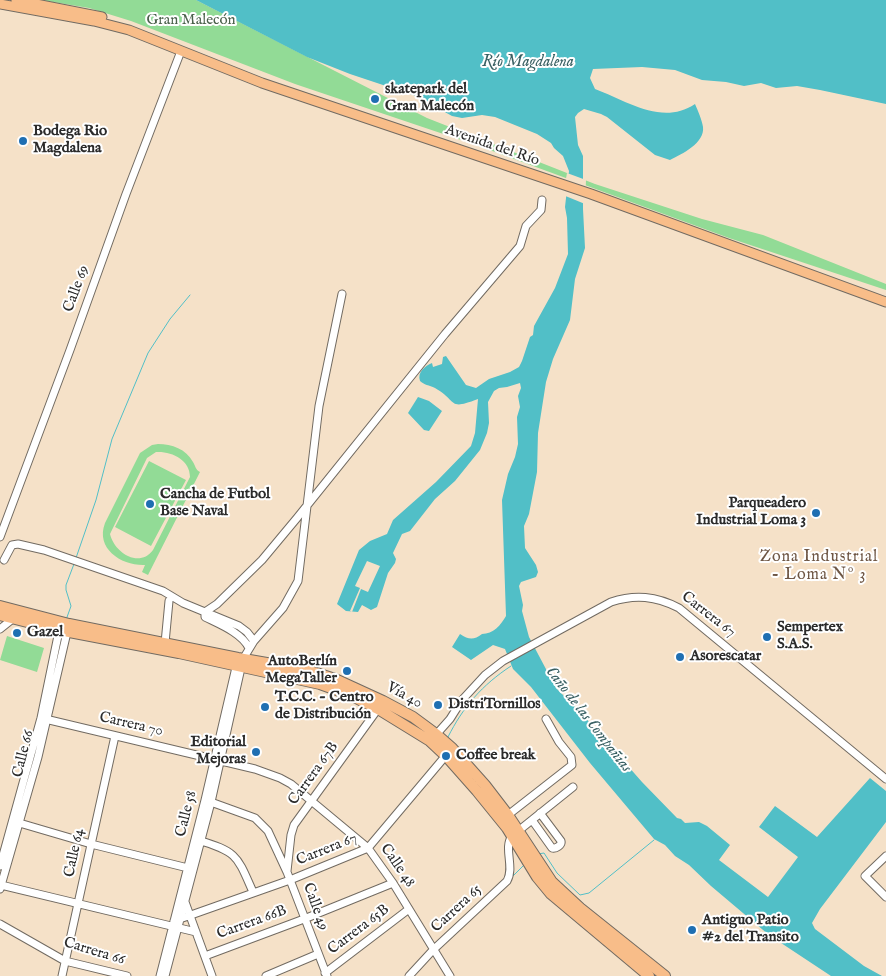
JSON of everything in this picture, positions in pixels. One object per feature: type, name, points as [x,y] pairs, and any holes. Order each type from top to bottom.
[{"type":"highway","name":"Vía 40","points":[[0,606],[18,615],[64,627],[240,662],[308,670],[343,682],[381,705],[412,717],[485,785],[508,815],[523,850],[577,911],[649,976]]},
{"type":"highway","name":"Vía 40","points":[[0,615],[18,615]]},
{"type":"highway","name":"Vía 40","points":[[64,627],[165,643],[240,662]]},
{"type":"highway","name":"Vía 40","points":[[449,752],[477,791],[515,833]]},
{"type":"highway","name":"Vía 40","points":[[577,911],[662,975]]},
{"type":"highway","points":[[622,953],[637,976]]},
{"type":"main road","name":"Avenida del Río","points":[[16,0],[116,21],[268,80],[455,142],[563,182]]},
{"type":"main road","name":"Avenida del Río","points":[[0,4],[112,25],[294,94],[563,182],[886,297]]},
{"type":"main road","name":"Avenida del Río","points":[[592,192],[886,302]]},
{"type":"street","name":"Calle 69","points":[[0,537],[126,194],[181,51]]},
{"type":"street","points":[[205,612],[217,604],[262,560],[445,334],[520,246],[526,226],[541,210],[542,200]]},
{"type":"street","name":"Calle 58","points":[[165,976],[240,662],[254,640],[283,608],[298,581],[319,406],[342,294]]},
{"type":"street","points":[[4,560],[12,545],[18,544],[70,558],[162,591],[183,603],[239,626],[254,640]]},
{"type":"street","name":"Carrera 67","points":[[436,738],[462,700],[478,682],[504,661],[602,606],[620,599],[640,596],[667,601],[679,608],[886,779]]},
{"type":"street","points":[[165,643],[169,601]]},
{"type":"street","points":[[205,612],[204,617],[234,632],[245,641],[249,648]]},
{"type":"street","points":[[0,629],[18,615]]},
{"type":"street","name":"Calle 66","points":[[1,887],[6,857],[44,719],[64,627]]},
{"type":"street","name":"Carrera 67B","points":[[287,872],[293,829],[381,705]]},
{"type":"street","name":"Carrera 70","points":[[44,719],[218,760]]},
{"type":"street","points":[[508,815],[572,765],[571,758],[546,719]]},
{"type":"street","name":"Calle 64","points":[[62,976],[115,736]]},
{"type":"street","name":"Carrera 67","points":[[176,924],[190,916],[290,880],[368,848],[449,752]]},
{"type":"street","name":"Calle 48","points":[[218,760],[280,778],[313,802],[368,848],[393,883],[450,976]]},
{"type":"street","points":[[515,833],[573,787]]},
{"type":"street","name":"Calle 49","points":[[208,801],[255,818],[268,831],[287,872],[326,975]]},
{"type":"street","points":[[532,820],[552,848],[560,845],[561,841],[540,813]]},
{"type":"street","points":[[16,822],[91,844],[190,869]]},
{"type":"street","points":[[0,833],[12,836]]},
{"type":"street","name":"Carrera 65","points":[[409,976],[433,950],[507,881],[510,876],[509,842],[515,833]]},
{"type":"street","points":[[198,840],[225,849],[234,855],[241,864],[253,892]]},
{"type":"street","points":[[510,857],[523,850]]},
{"type":"street","points":[[886,856],[865,876],[886,897]]},
{"type":"street","name":"Calle 66","points":[[0,866],[6,857]]},
{"type":"street","name":"Calle 58","points":[[160,976],[185,902],[190,869]]},
{"type":"street","name":"Carrera 66B","points":[[205,956],[393,883]]},
{"type":"street","points":[[1,887],[176,924],[196,932]]},
{"type":"street","points":[[185,902],[212,976]]},
{"type":"street","name":"Carrera 65B","points":[[326,975],[409,909]]},
{"type":"street","name":"Carrera 66","points":[[0,924],[65,961],[127,976]]},
{"type":"street","points":[[266,976],[318,954]]},
{"type":"green space","name":"Gran Malecón","points":[[41,0],[196,0],[427,118],[595,184],[702,219],[763,235],[886,284],[886,290],[729,238],[476,145],[295,84],[131,21],[89,8]]},
{"type":"green space","points":[[152,445],[168,445],[178,448],[190,457],[196,469],[200,472],[148,575],[142,572],[145,565],[128,563],[113,554],[107,548],[103,532],[105,523],[140,453]],"holes":[[[156,452],[174,455],[183,461],[187,466],[190,477],[153,550],[147,556],[134,558],[116,547],[110,534],[147,458]]]},
{"type":"green space","name":"Cancha de Futbol Base Naval","points":[[149,461],[186,480],[151,546],[115,527]]},
{"type":"green space","points":[[7,636],[44,648],[37,672],[0,660]]},
{"type":"water","name":"Río Magdalena","points":[[196,0],[886,0],[886,104],[797,86],[776,88],[761,83],[744,86],[702,80],[675,70],[642,67],[593,69],[590,78],[595,89],[632,105],[657,112],[670,113],[683,110],[695,104],[702,121],[703,133],[697,143],[670,160],[655,155],[601,114],[584,109],[575,117],[578,145],[583,156],[585,248],[575,279],[570,320],[553,359],[546,382],[538,433],[537,472],[529,514],[524,526],[525,548],[536,565],[538,572],[536,577],[521,582],[519,586],[523,605],[522,611],[529,637],[556,688],[677,818],[685,823],[699,822],[707,826],[730,845],[719,860],[768,897],[798,857],[759,827],[775,806],[817,837],[870,778],[886,791],[886,822],[820,909],[812,923],[815,929],[864,966],[882,976],[831,976],[769,935],[689,865],[675,856],[665,845],[654,839],[590,763],[531,687],[513,669],[505,649],[493,645],[471,660],[452,647],[460,634],[471,638],[486,634],[499,626],[506,616],[502,500],[518,444],[517,417],[520,407],[518,396],[521,388],[520,383],[494,391],[488,402],[489,423],[480,450],[455,481],[435,499],[410,531],[402,534],[393,553],[396,559],[395,563],[388,573],[377,607],[371,610],[362,605],[358,612],[346,611],[337,604],[359,550],[370,541],[387,534],[393,520],[436,482],[471,446],[475,433],[478,399],[468,403],[454,403],[435,388],[420,381],[419,378],[422,370],[432,363],[433,367],[442,364],[443,357],[446,356],[466,385],[476,388],[489,379],[519,367],[530,337],[533,335],[534,326],[555,288],[568,254],[565,207],[569,171],[563,156],[551,143],[537,134],[495,117],[482,115],[462,118],[452,116],[416,96],[350,74],[307,57]]},
{"type":"water","points":[[418,397],[429,401],[442,411],[429,431],[424,430],[408,413]]},
{"type":"pier","points":[[567,173],[586,180],[585,204],[563,195]]},
{"type":"pier","points":[[367,561],[380,566],[368,592],[361,589],[352,612],[350,611],[360,588],[355,586]]},
{"type":"waterway","points":[[76,558],[96,500],[112,439],[148,353],[170,319],[190,295]]},
{"type":"waterway","points":[[66,620],[71,606],[66,585],[74,564]]},
{"type":"waterway","points":[[448,737],[474,697],[511,666]]},
{"type":"waterway","points":[[538,854],[544,853],[557,873],[580,895],[589,893],[654,840]]},
{"type":"waterway","points":[[512,877],[525,864]]},
{"type":"place","name":"skatepark del Gran Malecón","points":[[375,99]]},
{"type":"place","name":"Bodega Rio Magdalena","points":[[23,141]]},
{"type":"place","name":"Cancha de Futbol Base Naval","points":[[150,504]]},
{"type":"place","name":"Parqueadero Industrial Loma 3","points":[[816,513]]},
{"type":"place","name":"Gazel","points":[[17,633]]},
{"type":"place","name":"Sempertex S.A.S.","points":[[767,637]]},
{"type":"place","name":"Asorescatar","points":[[680,657]]},
{"type":"place","name":"AutoBerlín MegaTaller","points":[[347,671]]},
{"type":"place","name":"DistriTornillos","points":[[438,705]]},
{"type":"place","name":"T.C.C. - Centro de Distribución","points":[[265,707]]},
{"type":"place","name":"Editorial Mejoras","points":[[256,752]]},
{"type":"place","name":"Coffee break","points":[[446,756]]},
{"type":"place","name":"Antiguo Patio #2 del Transito","points":[[692,930]]},
{"type":"district","name":"Zona Industrial - Loma Nº 3","points":[[819,567]]},
{"type":"water label","name":"Caño de las Compañias","points":[[588,720]]}]
